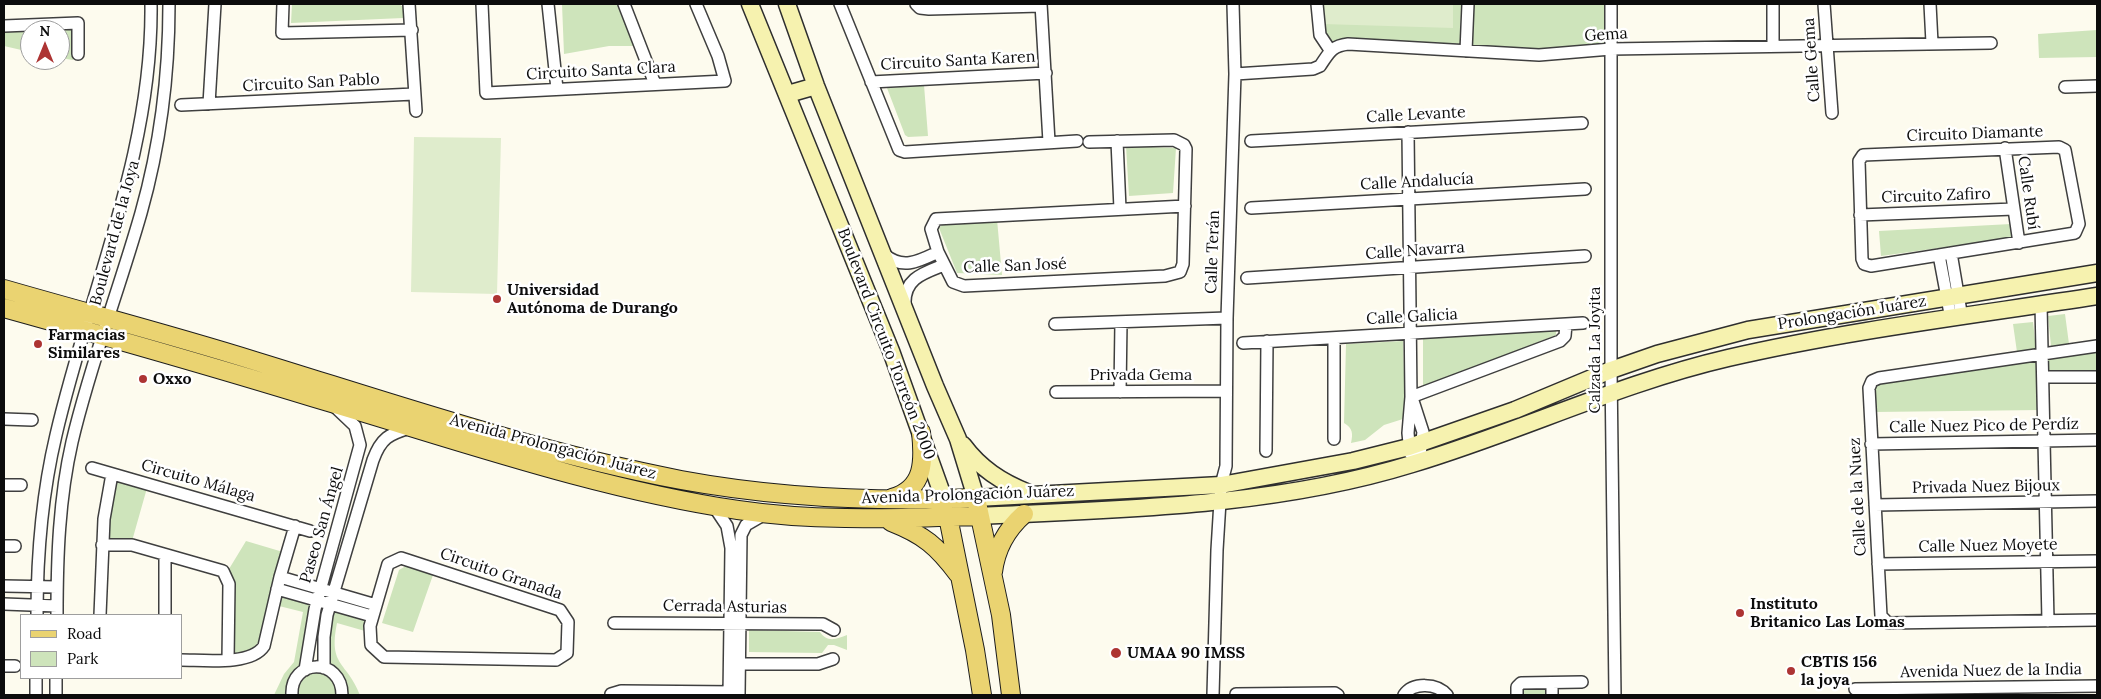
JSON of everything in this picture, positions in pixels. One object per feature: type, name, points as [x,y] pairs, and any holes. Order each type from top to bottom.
[{"type":"main road","name":"Avenida Prolongación Juárez","points":[[4,289],[598,462],[682,480],[827,498],[885,500],[976,498]]},
{"type":"main road","name":"Avenida Prolongación Juárez","points":[[4,308],[328,402],[410,428],[626,487],[713,505],[768,513],[884,519],[979,516]]},
{"type":"main road","points":[[885,500],[906,493],[921,474],[924,458],[921,432]]},
{"type":"main road","points":[[498,453],[504,435]]},
{"type":"main road","name":"Boulevard Circuito Torreón 2000","points":[[976,498],[1001,615],[1011,695]]},
{"type":"main road","name":"Boulevard Circuito Torreón 2000","points":[[944,499],[975,650],[982,695]]},
{"type":"main road","points":[[992,577],[995,556],[1003,540],[1012,525],[1024,514]]},
{"type":"main road","points":[[884,519],[910,529],[929,541],[941,552],[960,578]]},
{"type":"street","name":"Boulevard de la Joya","points":[[37,610],[40,527],[47,474],[83,331],[115,230],[138,132],[146,74],[151,4]]},
{"type":"street","name":"Boulevard de la Joya","points":[[57,610],[60,523],[67,469],[82,405],[141,212],[154,153],[165,82],[169,4]]},
{"type":"street","points":[[209,104],[215,4]]},
{"type":"street","points":[[283,4],[282,33],[412,30]]},
{"type":"street","points":[[409,4],[416,111]]},
{"type":"street","name":"Circuito Santa Clara","points":[[482,4],[486,93],[725,81],[718,56],[696,4]]},
{"type":"street","points":[[548,4],[557,89]]},
{"type":"street","points":[[624,4],[655,84]]},
{"type":"street","name":"Boulevard Circuito Torreón 2000","points":[[750,4],[788,94],[921,432],[944,499]]},
{"type":"street","name":"Boulevard Circuito Torreón 2000","points":[[787,4],[816,86],[885,255],[935,386],[958,439],[976,498]]},
{"type":"street","points":[[840,4],[899,150],[905,152],[1049,142],[1117,141],[1120,209]]},
{"type":"street","points":[[916,4],[920,8],[929,9],[1041,5],[1049,142]]},
{"type":"street","name":"Calle Terán","points":[[1213,695],[1221,493],[1226,466],[1226,391],[1235,74],[1233,4]]},
{"type":"street","points":[[1235,74],[1313,69],[1322,64],[1330,50],[1320,35],[1317,4]]},
{"type":"street","points":[[1466,51],[1468,4]]},
{"type":"street","name":"Calzada La Joyita","points":[[1611,4],[1611,370],[1615,695]]},
{"type":"street","points":[[1773,4],[1773,46]]},
{"type":"street","name":"Calle Gema","points":[[1824,4],[1832,113]]},
{"type":"street","points":[[1930,4],[1932,44]]},
{"type":"street","points":[[4,26],[78,23],[78,54]]},
{"type":"street","name":"Gema","points":[[1330,50],[1337,45],[1348,44],[1539,55],[1611,49],[1991,42]]},
{"type":"street","name":"Circuito Santa Karen","points":[[871,82],[1046,73]]},
{"type":"street","points":[[788,94],[816,86]]},
{"type":"street","points":[[2065,87],[2097,86]]},
{"type":"street","name":"Circuito San Pablo","points":[[181,105],[414,94]]},
{"type":"street","name":"Calle Levante","points":[[1251,141],[1582,122]]},
{"type":"street","points":[[1408,132],[1411,397],[1422,425],[1416,445],[1416,463]]},
{"type":"street","name":"Calle San José","points":[[1117,141],[1174,140],[1182,142],[1186,149],[1185,206],[1183,264],[1180,272],[1175,274],[964,286],[953,282],[938,252],[931,230],[936,219],[1185,206]]},
{"type":"street","name":"Circuito Diamante","points":[[2059,147],[2065,150],[2079,224],[2077,231],[2071,234],[2018,243],[1867,266],[1862,259],[1858,161],[1863,155],[2005,148],[2059,147]]},
{"type":"street","name":"Calle Rubí","points":[[2005,148],[2018,243]]},
{"type":"street","name":"Calle Andalucía","points":[[1251,208],[1586,188]]},
{"type":"street","name":"Circuito Zafiro","points":[[1860,216],[2014,209]]},
{"type":"street","points":[[885,255],[892,261],[910,264],[938,252]]},
{"type":"street","points":[[1951,253],[1952,297]]},
{"type":"street","points":[[1939,255],[1952,297],[1956,318]]},
{"type":"street","name":"Calle Navarra","points":[[1247,278],[1585,256]]},
{"type":"street","points":[[904,305],[904,295],[908,285],[915,277],[944,265]]},
{"type":"street","name":"Prolongación Juárez","points":[[1611,370],[1657,354],[1748,330],[2097,273]]},
{"type":"street","name":"Prolongación Juárez","points":[[1612,393],[1730,358],[1956,318],[2097,296]]},
{"type":"street","points":[[2041,305],[2048,621]]},
{"type":"street","points":[[1056,324],[1228,318]]},
{"type":"street","points":[[1120,392],[1121,322]]},
{"type":"street","name":"Calle Galicia","points":[[1243,343],[1583,323]]},
{"type":"street","points":[[1411,397],[1560,341],[1565,336],[1566,324]]},
{"type":"street","points":[[1334,338],[1334,439]]},
{"type":"street","points":[[1266,451],[1267,342]]},
{"type":"street","name":"Calle de la Nuez","points":[[2097,346],[1875,379],[1869,388],[1881,616],[1888,623],[2097,620]]},
{"type":"street","name":"Avenida Prolongación Juárez","points":[[979,516],[1024,514],[1221,493],[1416,445],[1515,410],[1611,370]]},
{"type":"street","points":[[2043,377],[2097,377]]},
{"type":"street","name":"Privada Gema","points":[[1056,392],[1226,391]]},
{"type":"street","name":"Avenida Prolongación Juárez","points":[[976,498],[1033,494],[1221,493],[1300,490],[1416,463],[1489,440],[1612,393]]},
{"type":"street","name":"Paseo San Ángel","points":[[305,670],[317,601],[360,445],[355,426],[328,402]]},
{"type":"street","points":[[4,419],[32,420]]},
{"type":"street","name":"Paseo San Ángel","points":[[324,668],[324,637],[329,604],[379,445],[394,433],[410,428]]},
{"type":"street","points":[[958,439],[973,458],[990,474],[1011,486],[1033,494]]},
{"type":"street","name":"Calle Nuez Pico de Perdíz","points":[[1871,444],[2097,440]]},
{"type":"street","name":"Circuito Málaga","points":[[92,468],[310,531]]},
{"type":"street","points":[[100,614],[104,519],[112,474]]},
{"type":"street","points":[[4,485],[21,485]]},
{"type":"street","name":"Privada Nuez Bijoux","points":[[1875,505],[2097,501]]},
{"type":"street","points":[[713,505],[725,522],[729,536],[735,623]]},
{"type":"street","points":[[611,694],[621,691],[734,694],[735,623],[741,535],[743,529],[751,520],[768,513]]},
{"type":"street","points":[[182,660],[228,660],[247,658],[260,652],[264,646],[280,577],[295,526]]},
{"type":"street","points":[[102,545],[132,545],[220,569],[226,574],[229,584],[228,660]]},
{"type":"street","points":[[164,614],[165,555]]},
{"type":"street","name":"Circuito Granada","points":[[401,558],[560,610],[568,622],[568,651],[565,656],[556,660],[384,657],[371,645],[369,635],[374,610],[388,564],[401,558]]},
{"type":"street","name":"Calle Nuez Moyete","points":[[1878,564],[2097,561]]},
{"type":"street","points":[[280,577],[333,592],[374,610]]},
{"type":"street","points":[[4,586],[57,587]]},
{"type":"street","points":[[277,589],[329,604],[374,610]]},
{"type":"street","points":[[4,604],[37,610],[57,610]]},
{"type":"street","name":"Cerrada Asturias","points":[[614,623],[822,624],[834,630]]},
{"type":"street","points":[[735,664],[818,664],[833,659]]},
{"type":"street","points":[[292,695],[294,682],[305,670],[314,667],[324,668],[338,678],[342,695]]},
{"type":"street","points":[[36,679],[36,695]]},
{"type":"street","points":[[56,679],[56,695]]},
{"type":"street","points":[[1518,690],[1523,683],[1582,682]]},
{"type":"street","points":[[1552,683],[1552,695]]},
{"type":"street","points":[[1404,695],[1407,691],[1427,686],[1443,691],[1446,695]]},
{"type":"street","name":"Avenida Nuez de la India","points":[[1854,689],[1879,692],[2084,691],[2097,686]]},
{"type":"street","points":[[1236,694],[1334,693],[1338,695]]},
{"type":"green space","points":[[292,4],[399,4],[403,7],[403,18],[291,23]]},
{"type":"green space","points":[[562,4],[618,4],[635,46],[609,46],[564,54]]},
{"type":"green space","points":[[1319,4],[1461,4],[1460,44],[1331,42],[1323,33]]},
{"type":"green space","points":[[1324,4],[1453,4],[1453,28],[1323,24]]},
{"type":"green space","points":[[1471,4],[1606,4],[1608,46],[1538,52],[1469,48]]},
{"type":"green space","points":[[70,25],[75,25],[73,60],[70,60]]},
{"type":"green space","points":[[20,30],[20,50],[4,46],[4,32]]},
{"type":"green space","points":[[2097,30],[2097,57],[2039,58],[2038,34]]},
{"type":"green space","points":[[924,85],[928,136],[908,137],[905,135],[887,88]]},
{"type":"green space","points":[[414,137],[501,138],[497,294],[411,292]]},
{"type":"green space","points":[[1126,146],[1176,148],[1173,193],[1129,196]]},
{"type":"green space","points":[[997,219],[1002,275],[957,273],[939,228],[944,223]]},
{"type":"green space","points":[[2011,224],[2012,238],[1881,256],[1879,231]]},
{"type":"green space","points":[[2065,314],[2069,344],[2051,346],[2048,316]]},
{"type":"green space","points":[[2033,322],[2036,349],[2017,352],[2013,324]]},
{"type":"green space","points":[[1556,329],[1556,335],[1423,388],[1423,338]]},
{"type":"green space","points":[[1403,341],[1405,408],[1403,419],[1384,425],[1365,440],[1351,443],[1352,432],[1344,423],[1346,344]]},
{"type":"green space","points":[[2097,348],[2097,374],[2046,375],[2044,357]]},
{"type":"green space","points":[[2039,359],[2040,410],[1875,412],[1873,385],[1880,380]]},
{"type":"green space","points":[[114,477],[147,488],[132,541],[106,541]]},
{"type":"green space","points":[[246,541],[283,552],[262,636],[254,649],[233,654],[234,583],[229,569]]},
{"type":"green space","points":[[406,566],[433,575],[413,632],[382,623],[399,570]]},
{"type":"green space","points":[[281,594],[315,602],[306,659],[290,695],[274,695],[284,674],[294,662],[303,612],[279,606]]},
{"type":"green space","points":[[332,607],[369,618],[365,631],[337,623],[335,637],[335,648],[340,663],[355,684],[360,695],[345,695],[327,661]]},
{"type":"green space","points":[[749,630],[820,632],[829,639],[847,635],[847,650],[834,645],[828,645],[822,653],[749,652]]},
{"type":"green space","points":[[315,672],[321,672],[333,678],[337,695],[299,695],[302,680]]},
{"type":"green space","points":[[1550,684],[1550,695],[1518,695],[1520,685]]},
{"type":"place","name":"Universidad Autónoma de Durango","points":[[497,299]]},
{"type":"place","name":"Farmacias Similares","points":[[38,344]]},
{"type":"place","name":"Oxxo","points":[[143,379]]},
{"type":"place","name":"Instituto Britanico Las Lomas","points":[[1740,613]]},
{"type":"place","name":"UMAA 90 IMSS","points":[[1116,653]]},
{"type":"place","name":"CBTIS 156 la joya","points":[[1791,671]]}]
